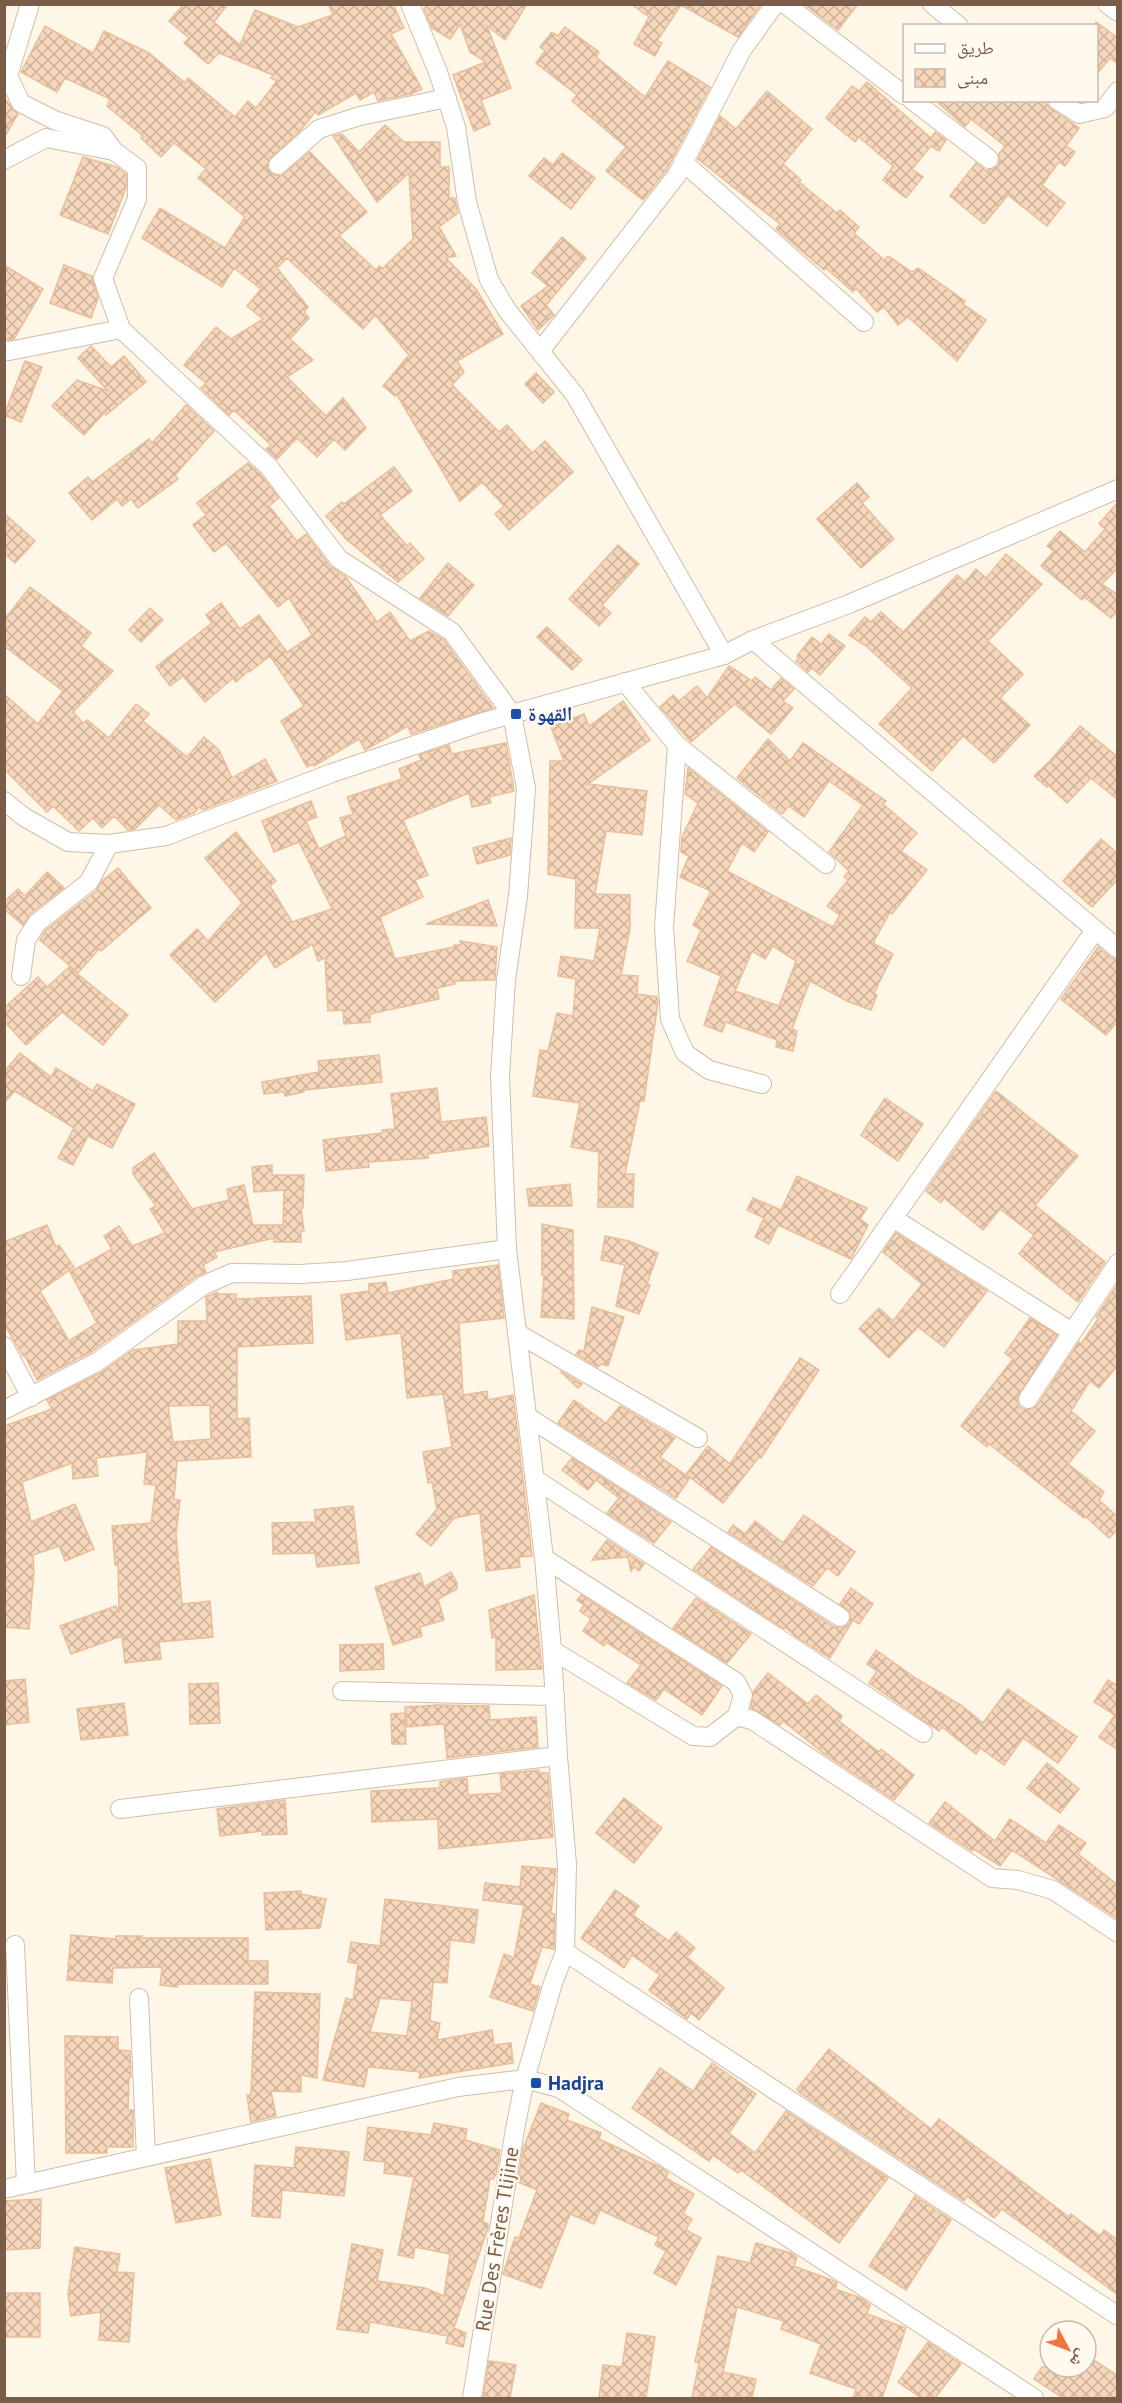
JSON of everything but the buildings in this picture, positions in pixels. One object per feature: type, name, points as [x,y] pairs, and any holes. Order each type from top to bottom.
[{"type":"street","points":[[30,4],[8,76],[21,103],[54,120],[103,136],[114,151],[138,168],[137,199],[103,278],[121,329],[269,467],[339,559],[452,632],[512,714]]},
{"type":"street","points":[[410,4],[438,72],[456,128],[467,202],[489,280],[507,310],[575,394],[724,655]]},
{"type":"street","points":[[541,351],[677,176],[742,50],[775,4]]},
{"type":"street","points":[[785,4],[903,94]]},
{"type":"street","points":[[932,4],[957,24]]},
{"type":"street","points":[[1107,4],[1118,12]]},
{"type":"street","points":[[1061,102],[1079,114],[1105,108],[1118,91]]},
{"type":"street","points":[[278,165],[319,129],[360,116],[447,98]]},
{"type":"street","points":[[915,102],[989,159]]},
{"type":"street","points":[[4,160],[46,138],[114,151]]},
{"type":"street","points":[[683,162],[864,322]]},
{"type":"street","points":[[4,350],[52,344],[121,329]]},
{"type":"street","points":[[4,801],[24,818],[68,842],[109,844],[166,836],[332,773],[480,723],[724,655],[753,640],[849,604],[1118,489]]},
{"type":"street","points":[[753,640],[1118,949]]},
{"type":"street","points":[[625,682],[677,745],[826,864]]},
{"type":"street","name":"Rue Des Frères Tlijine","points":[[472,2398],[525,2079],[553,1983],[565,1952],[567,1864],[552,1650],[544,1558],[507,1249],[500,1076],[506,980],[518,896],[526,788],[512,714]]},
{"type":"street","points":[[677,745],[664,927],[669,1019],[685,1053],[709,1070],[762,1084]]},
{"type":"street","points":[[21,976],[26,940],[37,924],[89,882],[109,844]]},
{"type":"street","points":[[840,1294],[1095,930]]},
{"type":"street","points":[[893,1218],[1072,1332]]},
{"type":"street","points":[[4,1410],[97,1362],[204,1285],[232,1273],[300,1274],[347,1270],[507,1249]]},
{"type":"street","points":[[1028,1399],[1118,1263]]},
{"type":"street","points":[[517,1333],[698,1438]]},
{"type":"street","points":[[4,1346],[31,1397]]},
{"type":"street","points":[[528,1417],[840,1617]]},
{"type":"street","points":[[535,1479],[923,1733]]},
{"type":"street","points":[[544,1558],[736,1682],[743,1695],[737,1716],[710,1737],[693,1736],[552,1650]]},
{"type":"street","points":[[342,1690],[555,1696]]},
{"type":"street","points":[[737,1716],[752,1720],[992,1878],[1018,1880],[1053,1890],[1118,1932]]},
{"type":"street","points":[[120,1809],[558,1756]]},
{"type":"street","points":[[15,1945],[26,2184]]},
{"type":"street","points":[[565,1952],[1118,2316]]},
{"type":"street","points":[[139,1998],[146,2157]]},
{"type":"street","points":[[4,2189],[458,2087],[525,2079],[559,2088],[1034,2398]]},
{"type":"place","name":"القهوة","points":[[516,714]]},
{"type":"place","name":"Hadjra","points":[[536,2083]]}]
